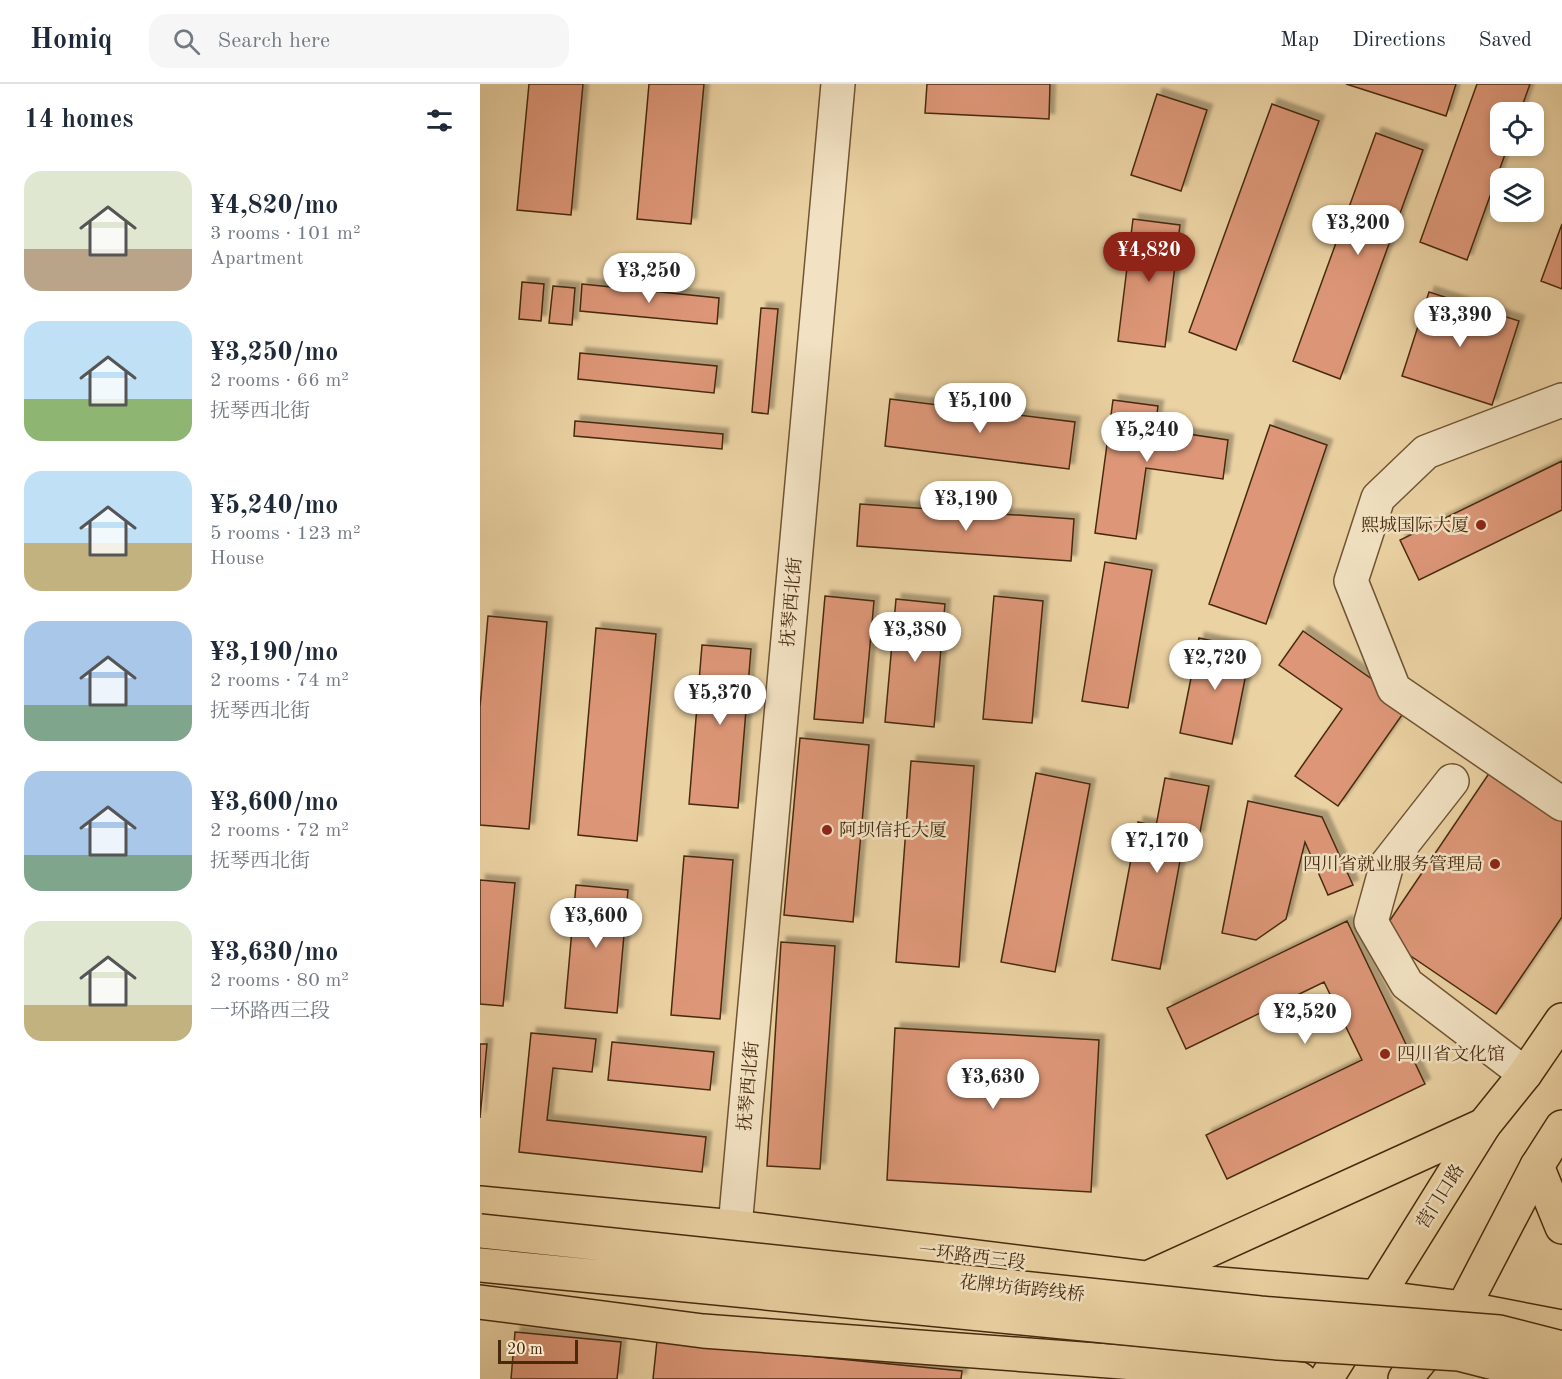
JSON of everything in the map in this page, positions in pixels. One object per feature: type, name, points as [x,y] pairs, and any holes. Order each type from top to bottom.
[{"type":"main road","name":"营门口路","points":[[1326,1379],[1484,1125],[1525,1074],[1562,1020]]},
{"type":"main road","points":[[1147,1278],[1484,1125]]},
{"type":"main road","points":[[1405,1379],[1463,1308],[1537,1166],[1562,1127]]},
{"type":"main road","points":[[1537,1166],[1562,1227]]},
{"type":"main road","name":"一环路西三段","points":[[480,1203],[735,1227],[1147,1278],[1377,1298],[1463,1308],[1562,1327]]},
{"type":"main road","name":"花牌坊街跨线桥","points":[[480,1231],[1260,1313],[1499,1332],[1562,1348]]},
{"type":"main road","name":"花牌坊街跨线桥","points":[[480,1265],[1278,1343],[1459,1354],[1557,1379]]},
{"type":"main road","points":[[480,1302],[703,1331],[1127,1370],[1300,1379]]},
{"type":"street","name":"抚琴西北街","points":[[735,1227],[838,84]]},
{"type":"street","points":[[1562,400],[1426,452],[1378,498],[1351,581],[1394,689],[1562,804]]},
{"type":"street","points":[[1452,781],[1387,864],[1371,922],[1407,984],[1525,1074]]},
{"type":"building","points":[[529,84],[583,84],[571,215],[517,210]]},
{"type":"building","points":[[649,84],[704,84],[691,224],[637,219]]},
{"type":"building","points":[[927,84],[1050,84],[1049,119],[925,113]]},
{"type":"building","points":[[1346,84],[1456,84],[1446,116]]},
{"type":"building","points":[[1477,84],[1530,84],[1524,102],[1490,102],[1490,156],[1504,156],[1500,168],[1490,168],[1490,196],[1467,260],[1420,242]]},
{"type":"building","points":[[1157,94],[1207,110],[1181,191],[1131,175]]},
{"type":"building","points":[[1272,104],[1319,121],[1236,350],[1189,332]]},
{"type":"building","points":[[1376,133],[1423,150],[1340,379],[1293,361]]},
{"type":"building","points":[[1133,219],[1180,225],[1165,347],[1118,341]]},
{"type":"building","points":[[1562,224],[1562,289],[1541,281]]},
{"type":"building","points":[[522,282],[544,284],[541,321],[519,319]]},
{"type":"building","points":[[582,284],[719,298],[717,324],[580,311]]},
{"type":"building","points":[[553,286],[575,288],[572,325],[549,323]]},
{"type":"building","points":[[1429,292],[1519,321],[1492,405],[1402,376]]},
{"type":"building","points":[[761,308],[778,309],[768,414],[752,412]]},
{"type":"building","points":[[580,353],[717,366],[714,393],[578,379]]},
{"type":"building","points":[[890,399],[1075,422],[1069,469],[885,446]]},
{"type":"building","points":[[1113,400],[1158,406],[1155,429],[1228,440],[1223,479],[1146,468],[1136,539],[1095,533]]},
{"type":"building","points":[[575,421],[723,434],[722,449],[574,436]]},
{"type":"building","points":[[1270,425],[1327,445],[1266,624],[1209,604]]},
{"type":"building","name":"熙城国际大厦","points":[[1562,461],[1562,510],[1419,580],[1400,540]]},
{"type":"building","points":[[860,504],[1074,519],[1071,561],[857,546]]},
{"type":"building","points":[[1105,562],[1152,570],[1128,708],[1082,701]]},
{"type":"building","points":[[825,596],[874,601],[863,723],[814,719]]},
{"type":"building","points":[[994,596],[1043,601],[1032,723],[983,719]]},
{"type":"building","points":[[896,599],[945,604],[934,727],[885,722]]},
{"type":"building","points":[[488,616],[547,622],[529,829],[480,825],[480,707]]},
{"type":"building","points":[[596,628],[656,634],[637,841],[578,835]]},
{"type":"building","name":"四川省就业服务管理局","points":[[1303,631],[1409,705],[1338,806],[1295,776],[1342,709],[1279,665]]},
{"type":"building","points":[[1199,638],[1251,649],[1232,744],[1180,733]]},
{"type":"building","points":[[702,645],[751,649],[738,808],[689,804]]},
{"type":"building","name":"阿坝信托大厦","points":[[800,738],[869,745],[853,922],[784,915]]},
{"type":"building","points":[[911,761],[974,766],[959,967],[896,962]]},
{"type":"building","name":"四川省就业服务管理局","points":[[1494,766],[1562,812],[1562,917],[1496,1014],[1380,935]]},
{"type":"building","points":[[1036,773],[1090,784],[1055,972],[1001,962]]},
{"type":"building","points":[[1165,778],[1209,786],[1199,837],[1185,834],[1160,969],[1112,960],[1138,822],[1156,826]]},
{"type":"building","points":[[1248,801],[1322,817],[1353,885],[1328,895],[1305,842],[1286,919],[1256,940],[1222,933]]},
{"type":"building","points":[[684,856],[733,860],[720,1019],[671,1015]]},
{"type":"building","points":[[480,880],[515,883],[503,1006],[480,1004]]},
{"type":"building","points":[[576,885],[628,890],[617,1013],[565,1008]]},
{"type":"building","name":"四川省文化馆","points":[[1347,921],[1425,1084],[1227,1179],[1206,1135],[1362,1060],[1324,982],[1186,1049],[1167,1008]]},
{"type":"building","points":[[781,942],[835,946],[820,1169],[767,1166]]},
{"type":"building","points":[[895,1028],[1099,1040],[1091,1192],[887,1180]]},
{"type":"building","points":[[531,1033],[596,1039],[592,1072],[553,1068],[547,1120],[706,1137],[702,1172],[519,1152]]},
{"type":"building","points":[[612,1042],[714,1052],[710,1090],[608,1080]]},
{"type":"building","points":[[480,1044],[487,1044],[480,1118]]},
{"type":"building","points":[[515,1332],[621,1342],[617,1379],[511,1379]]},
{"type":"building","points":[[657,1341],[962,1371],[961,1379],[653,1379]]},
{"type":"place","name":"熙城国际大厦","points":[[1481,525]]},
{"type":"place","name":"阿坝信托大厦","points":[[827,830]]},
{"type":"place","name":"四川省就业服务管理局","points":[[1495,864]]},
{"type":"place","name":"四川省文化馆","points":[[1385,1054]]}]
